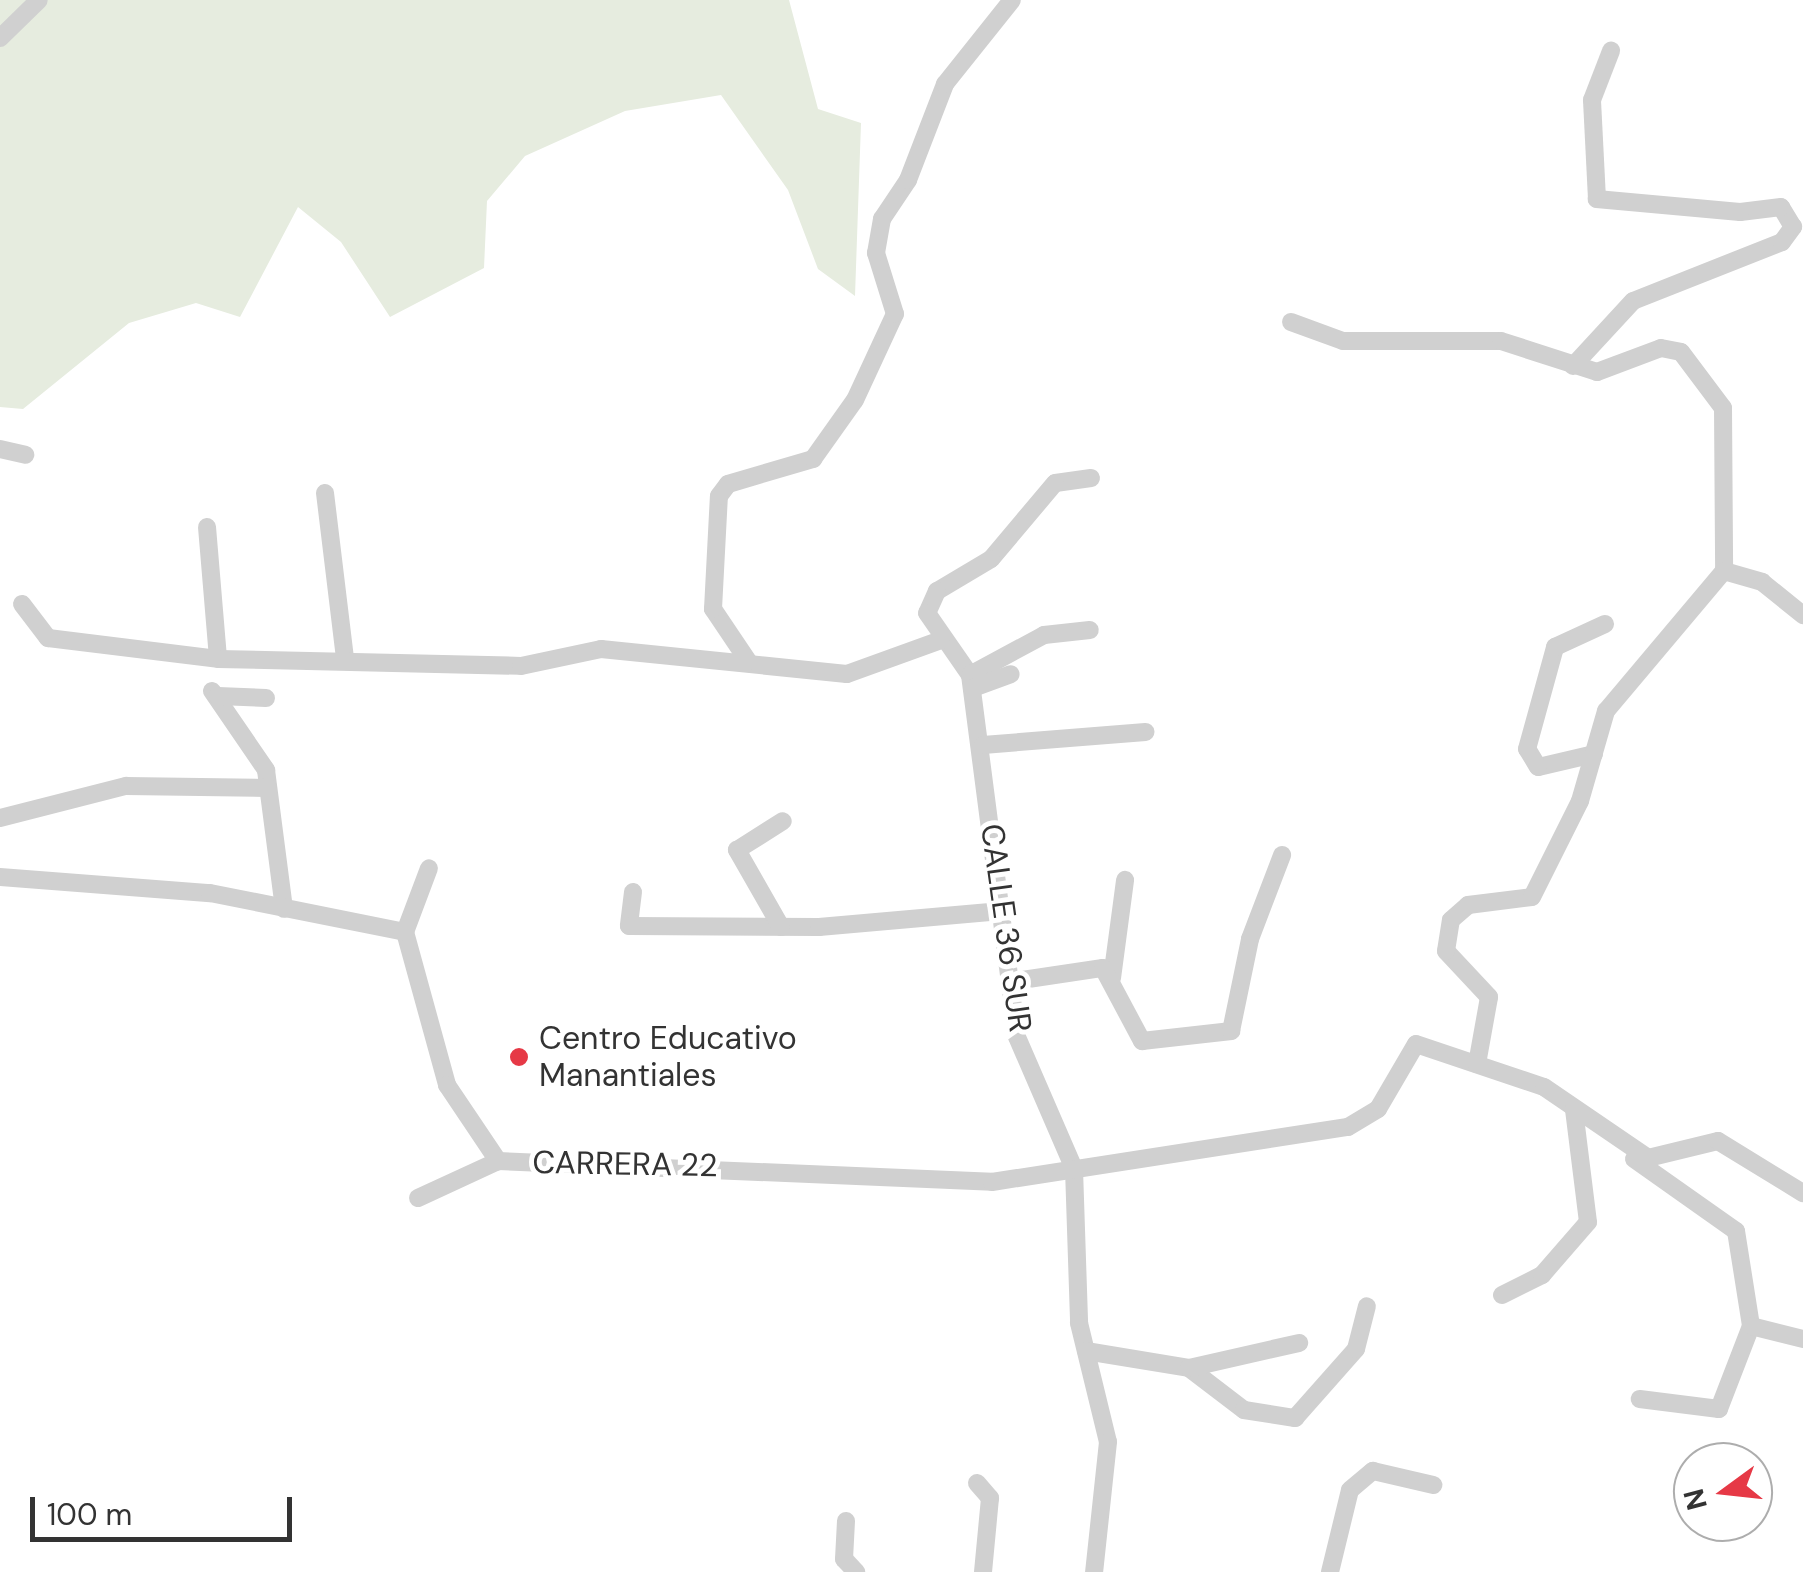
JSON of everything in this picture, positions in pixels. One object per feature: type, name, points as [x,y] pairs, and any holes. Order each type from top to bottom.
[{"type":"street","points":[[0,38],[38,0]]},
{"type":"street","points":[[748,661],[713,609],[719,496],[728,484],[813,458],[855,400],[894,314],[876,253],[882,219],[908,180],[945,84],[1012,0]]},
{"type":"street","points":[[1573,366],[1634,301],[1782,242],[1792,227],[1782,207],[1611,206],[1597,199],[1592,100],[1611,51]]},
{"type":"street","points":[[1291,322],[1343,341],[1502,341],[1573,366],[1607,372],[1669,348],[1716,388],[1724,571],[1619,692],[1558,854],[1532,897],[1468,905],[1451,920],[1446,951],[1490,997],[1477,1064],[1544,1086],[1575,1118],[1717,1209],[1736,1231],[1751,1326],[1719,1409],[1640,1399]]},
{"type":"street","points":[[0,448],[25,455]]},
{"type":"street","points":[[972,682],[941,640],[928,613],[937,592],[991,558],[1054,484],[1091,478]]},
{"type":"street","points":[[325,493],[345,659]]},
{"type":"street","points":[[207,527],[218,659]]},
{"type":"street","points":[[1724,571],[1762,582],[1803,615]]},
{"type":"street","points":[[22,604],[48,638],[218,659],[520,666],[601,650],[748,661],[848,674],[941,640]]},
{"type":"street","points":[[1594,754],[1538,767],[1526,749],[1555,647],[1605,624]]},
{"type":"street","points":[[972,682],[1044,635],[1090,630]]},
{"type":"street","points":[[972,682],[1011,674]]},
{"type":"street","name":"CALLE 36 SUR","points":[[972,682],[1017,1037],[1074,1169],[1086,1350],[1108,1442],[1094,1572]]},
{"type":"street","points":[[266,698],[215,694],[268,788],[284,909]]},
{"type":"street","points":[[982,744],[1145,732]]},
{"type":"street","points":[[0,818],[126,786],[268,788]]},
{"type":"street","points":[[781,927],[737,850],[783,820]]},
{"type":"street","points":[[1009,982],[1096,967],[1112,978],[1142,1041],[1231,1031],[1250,939],[1282,854]]},
{"type":"street","points":[[0,877],[63,876],[284,909],[405,932],[429,868]]},
{"type":"street","points":[[1112,978],[1126,880]]},
{"type":"street","points":[[633,892],[629,926],[781,927],[1001,912]]},
{"type":"street","name":"CARRERA 22","points":[[405,932],[447,1085],[498,1161],[992,1182],[1348,1126],[1378,1109],[1406,1048],[1477,1064]]},
{"type":"street","points":[[1575,1118],[1648,1158],[1718,1142],[1803,1192]]},
{"type":"street","points":[[1502,1295],[1542,1275],[1588,1222],[1575,1118]]},
{"type":"street","points":[[418,1198],[498,1161]]},
{"type":"street","points":[[1189,1368],[1244,1410],[1294,1418],[1356,1349],[1368,1306]]},
{"type":"street","points":[[1751,1326],[1803,1339]]},
{"type":"street","points":[[1086,1350],[1189,1368],[1299,1344]]},
{"type":"street","points":[[1330,1572],[1350,1490],[1373,1470],[1433,1486]]},
{"type":"street","points":[[977,1483],[990,1498],[983,1572]]},
{"type":"street","points":[[846,1520],[844,1559],[856,1572]]},
{"type":"shaded area","points":[[0,0],[789,0],[818,109],[861,123],[855,296],[818,269],[788,190],[721,95],[625,111],[525,156],[487,201],[484,268],[390,317],[341,242],[298,207],[240,317],[196,303],[129,323],[23,409],[0,407]]},
{"type":"place","name":"Centro Educativo Manantiales","points":[[519,1057]]}]
